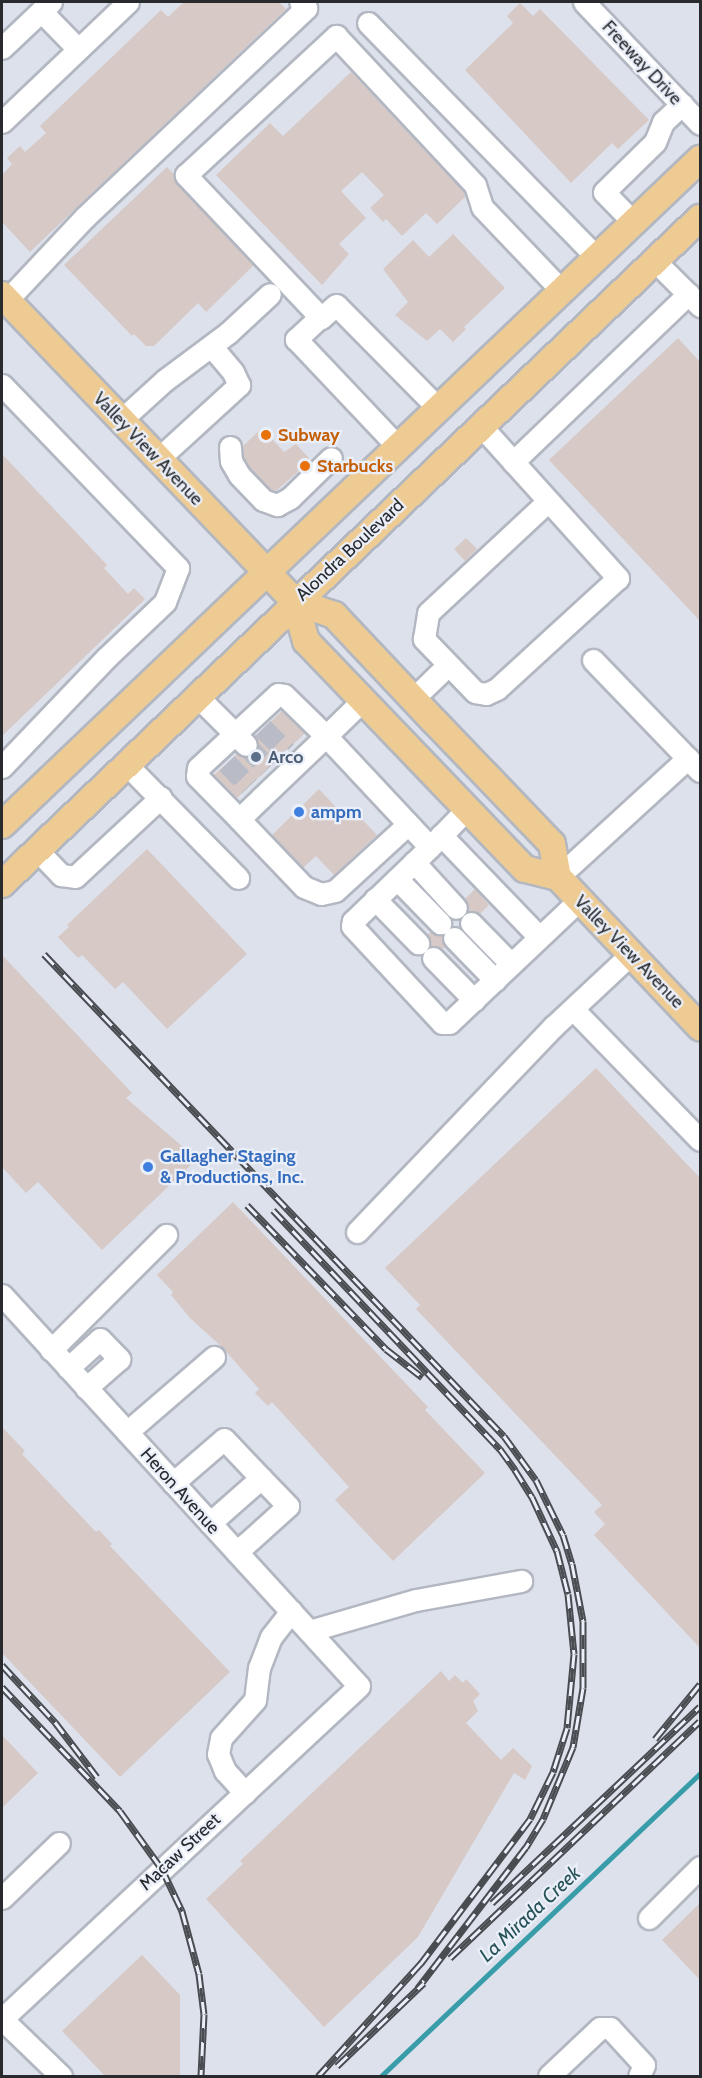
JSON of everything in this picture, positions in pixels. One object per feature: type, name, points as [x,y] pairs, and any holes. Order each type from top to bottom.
[{"type":"main road","points":[[2,825],[700,159]]},
{"type":"main road","name":"Alondra Boulevard","points":[[2,884],[700,218]]},
{"type":"main road","name":"Valley View Avenue","points":[[4,298],[295,602],[334,615],[552,844],[558,877],[700,1025]]},
{"type":"main road","name":"Valley View Avenue","points":[[295,602],[306,641],[525,869],[558,877]]},
{"type":"street","points":[[3,117],[128,2]]},
{"type":"street","points":[[4,298],[84,218],[306,8],[300,2]]},
{"type":"street","name":"Freeway Drive","points":[[584,2],[700,124]]},
{"type":"street","points":[[2,48],[46,6],[78,49]]},
{"type":"street","points":[[368,23],[597,258]]},
{"type":"street","points":[[320,317],[186,175],[336,36],[475,185],[482,207],[562,291]]},
{"type":"street","points":[[634,223],[604,192],[655,142],[663,122],[682,104]]},
{"type":"street","points":[[513,462],[697,300],[655,261]]},
{"type":"street","points":[[121,420],[165,380],[211,346],[270,294]]},
{"type":"street","points":[[398,447],[296,339],[336,305],[439,409]]},
{"type":"street","points":[[158,459],[239,385],[233,372],[211,346]]},
{"type":"street","points":[[2,385],[178,568],[165,602],[106,658],[2,767]]},
{"type":"street","points":[[481,426],[618,578],[498,689],[486,694],[475,692],[424,639],[428,613],[548,501]]},
{"type":"street","points":[[230,447],[231,461],[239,475],[263,501],[277,505],[290,498],[331,458]]},
{"type":"street","points":[[558,877],[694,764],[593,660]]},
{"type":"street","points":[[419,693],[440,673]]},
{"type":"street","points":[[408,824],[335,891],[321,894],[304,887],[197,776],[198,768],[221,757],[258,722],[278,694],[284,695],[326,736],[408,824],[435,841],[539,937]]},
{"type":"street","points":[[197,696],[240,740]]},
{"type":"street","points":[[239,819],[255,792],[273,774],[291,757],[326,736],[363,700]]},
{"type":"street","points":[[126,764],[161,797],[238,878]]},
{"type":"street","points":[[37,850],[61,875],[75,877],[161,797]]},
{"type":"street","points":[[467,809],[353,921],[352,926],[442,1023],[449,1023],[579,900]]},
{"type":"street","points":[[414,862],[511,964]]},
{"type":"street","points":[[397,879],[495,980]]},
{"type":"street","points":[[375,899],[474,1000]]},
{"type":"street","points":[[357,1232],[573,1009],[631,954]]},
{"type":"street","points":[[573,1009],[700,1140]]},
{"type":"street","points":[[51,1350],[166,1235]]},
{"type":"street","name":"Heron Avenue","points":[[2,1295],[359,1686]]},
{"type":"street","points":[[68,1368],[100,1339],[118,1359],[86,1388]]},
{"type":"street","points":[[127,1432],[214,1357]]},
{"type":"street","points":[[173,1483],[224,1439],[288,1506],[237,1552]]},
{"type":"street","points":[[210,1523],[261,1478]]},
{"type":"street","points":[[309,1631],[416,1600],[521,1581]]},
{"type":"street","points":[[244,1793],[225,1771],[218,1754],[221,1738],[255,1700],[259,1668],[271,1637],[291,1611]]},
{"type":"street","name":"Macaw Street","points":[[2,2019],[359,1686]]},
{"type":"street","points":[[2,1898],[58,1843]]},
{"type":"street","points":[[649,1918],[700,1867]]},
{"type":"street","points":[[2,2019],[61,2076]]},
{"type":"street","points":[[549,2076],[600,2028],[610,2028],[644,2065],[639,2076]]},
{"type":"building","points":[[184,2],[279,2],[286,9],[30,252],[2,222],[2,175],[12,164],[7,158],[20,146],[25,152],[46,133],[40,126],[161,10],[168,17]]},
{"type":"building","points":[[520,3],[533,16],[540,9],[649,120],[618,149],[612,143],[571,183],[465,70],[513,23],[507,16]]},
{"type":"building","points":[[351,72],[464,192],[465,197],[437,224],[426,213],[402,236],[386,219],[383,222],[370,208],[384,195],[362,172],[341,191],[366,218],[339,244],[349,254],[322,285],[216,175],[270,123],[283,136]]},
{"type":"building","points":[[167,167],[174,174],[177,184],[254,265],[206,312],[198,303],[154,346],[146,346],[134,334],[132,336],[64,265]]},
{"type":"building","points":[[453,234],[505,288],[464,327],[466,329],[453,342],[440,329],[427,341],[395,315],[408,302],[383,269],[413,240],[429,257]]},
{"type":"building","points":[[678,338],[700,362],[700,621],[549,460]]},
{"type":"building","points":[[262,428],[284,452],[296,444],[309,458],[309,462],[276,491],[270,489],[249,467],[244,457],[243,446]]},
{"type":"building","points":[[2,454],[107,565],[104,568],[128,594],[134,588],[145,599],[2,736]]},
{"type":"building","points":[[466,538],[477,549],[465,561],[454,549]]},
{"type":"building","name":"Arco","points":[[282,711],[305,733],[237,798],[214,775],[237,754],[243,757],[255,754],[258,748],[255,736]]},
{"type":"building","points":[[319,789],[347,819],[355,812],[377,835],[334,875],[316,856],[303,868],[272,835]]},
{"type":"building","points":[[147,849],[247,954],[167,1029],[123,982],[115,989],[82,955],[78,958],[58,937],[69,927],[67,925]]},
{"type":"building","points":[[475,889],[489,905],[480,914],[468,911],[465,899]]},
{"type":"building","points":[[431,932],[442,935],[445,947],[442,949],[430,946],[427,935]]},
{"type":"building","points":[[2,955],[132,1093],[126,1098],[197,1159],[102,1250],[38,1182],[26,1193],[2,1167]]},
{"type":"building","points":[[596,1068],[700,1178],[700,1648],[594,1535],[605,1524],[594,1512],[602,1505],[416,1309],[420,1305],[385,1268]]},
{"type":"building","points":[[233,1202],[428,1407],[425,1410],[485,1473],[393,1561],[335,1500],[349,1487],[272,1402],[268,1406],[255,1393],[259,1389],[223,1348],[190,1318],[171,1295],[173,1292],[157,1275]]},
{"type":"building","points":[[2,1427],[25,1451],[22,1454],[96,1532],[99,1530],[112,1544],[110,1546],[230,1672],[120,1777],[2,1653]]},
{"type":"building","points":[[441,1671],[449,1681],[455,1675],[463,1683],[466,1679],[480,1694],[473,1701],[478,1711],[466,1723],[501,1760],[513,1748],[532,1766],[525,1780],[514,1773],[418,1937],[324,2027],[206,1899],[243,1864],[240,1861]]},
{"type":"building","points":[[2,1735],[38,1773],[2,1808]]},
{"type":"building","points":[[700,1903],[700,1980],[662,1940]]},
{"type":"building","points":[[142,1955],[180,1995],[180,2076],[105,2076],[62,2031]]},
{"type":"waterway","name":"La Mirada Creek","points":[[381,2076],[700,1773]]},
{"type":"tunnel","points":[[263,728],[286,751]]},
{"type":"tunnel","points":[[246,745],[268,768]]},
{"type":"tunnel","points":[[227,763],[249,786]]},
{"type":"railway","points":[[44,954],[504,1436],[536,1480],[563,1535],[572,1564],[583,1621],[583,1688],[573,1747],[543,1819],[526,1847],[418,1988]]},
{"type":"railway","points":[[247,1205],[386,1349],[422,1377]]},
{"type":"railway","points":[[273,1210],[500,1449],[515,1470],[532,1497],[557,1551],[568,1594],[574,1654],[567,1728],[553,1772],[530,1819],[421,1963],[318,2076]]},
{"type":"railway","points":[[2,1665],[55,1722],[97,1777]]},
{"type":"railway","points":[[655,1739],[700,1684]]},
{"type":"railway","points":[[2,1687],[120,1811],[162,1869],[182,1911],[199,1974],[204,2014],[201,2076]]},
{"type":"railway","points":[[492,1903],[700,1706]]},
{"type":"railway","points":[[450,1958],[700,1721]]},
{"type":"railway","points":[[337,2066],[424,1983]]},
{"type":"place","name":"Subway","points":[[266,435]]},
{"type":"place","name":"Starbucks","points":[[305,466]]},
{"type":"place","name":"Arco","points":[[256,757]]},
{"type":"place","name":"ampm","points":[[299,812]]},
{"type":"place","name":"Gallagher Staging & Productions, Inc.","points":[[148,1167]]}]
